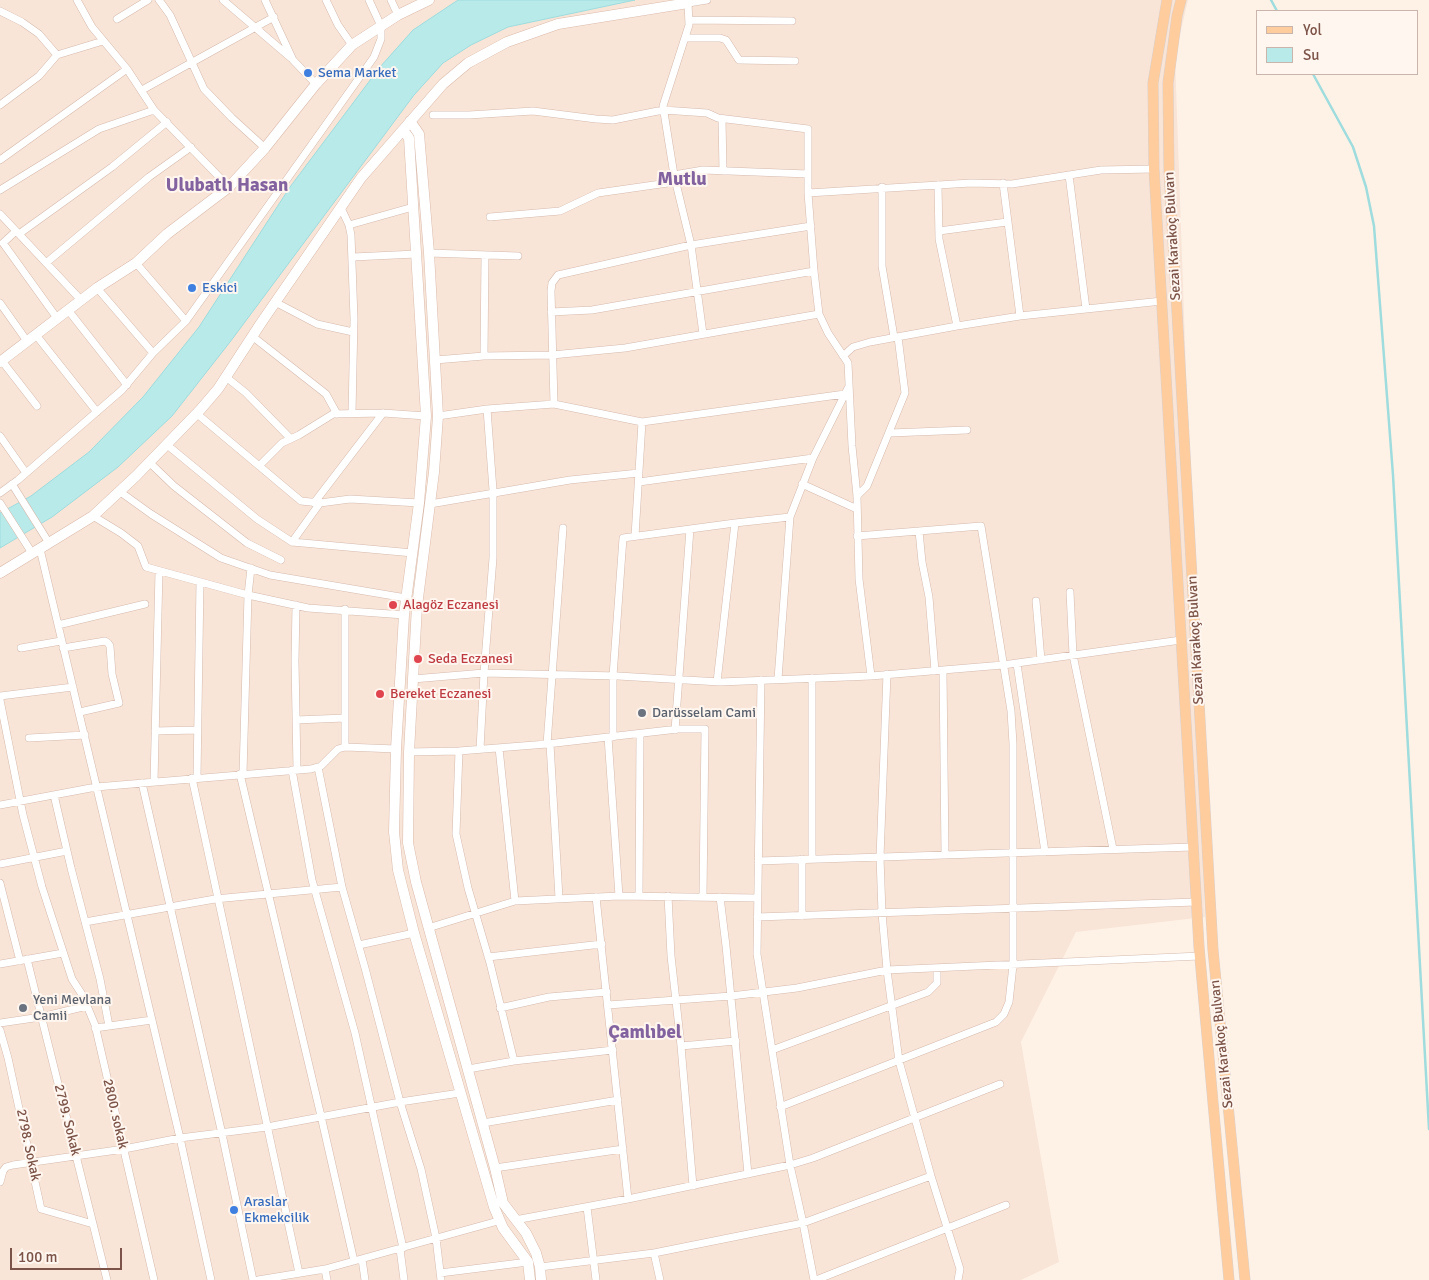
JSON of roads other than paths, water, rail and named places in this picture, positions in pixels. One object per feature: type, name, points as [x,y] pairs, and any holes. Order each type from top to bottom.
[{"type":"main road","points":[[1,362],[97,288],[136,263],[167,234],[229,187],[265,148],[316,84],[352,45],[398,15],[427,0]]},
{"type":"main road","points":[[1167,0],[1153,83],[1154,169],[1196,902],[1229,1280]]},
{"type":"main road","name":"Sezai Karakoç Bulvarı","points":[[1181,0],[1168,83],[1169,170],[1213,950],[1244,1280]]},
{"type":"main road","points":[[0,573],[93,516],[196,413],[218,389],[275,302],[362,178],[443,84],[468,63],[506,42],[558,24],[688,2]]},
{"type":"main road","points":[[410,121],[419,134],[429,253],[438,416],[430,504],[417,606],[409,752],[408,843],[428,928],[496,1168],[503,1203],[526,1233],[536,1253],[541,1280]]},
{"type":"main road","points":[[403,130],[409,138],[426,416],[419,503],[404,615],[396,750],[394,832],[398,870],[414,933],[498,1221],[528,1262],[530,1280]]},
{"type":"street","points":[[77,0],[103,41],[127,69],[154,110],[229,187]]},
{"type":"street","points":[[117,19],[148,0]]},
{"type":"street","points":[[159,0],[170,15],[204,88],[232,118],[265,148]]},
{"type":"street","points":[[223,0],[293,60],[316,84]]},
{"type":"street","points":[[265,0],[293,60]]},
{"type":"street","points":[[326,0],[338,25],[352,45]]},
{"type":"street","points":[[0,492],[26,473],[127,385],[153,353],[186,321],[374,57],[381,39],[381,26],[369,0]]},
{"type":"street","points":[[391,0],[398,15]]},
{"type":"street","points":[[703,334],[691,245],[674,178],[663,106],[689,25],[688,2],[707,0]]},
{"type":"street","points":[[0,11],[22,22],[39,34],[57,55]]},
{"type":"street","points":[[142,90],[274,16]]},
{"type":"street","points":[[689,20],[792,21]]},
{"type":"street","points":[[685,38],[720,38],[726,40],[739,60],[795,61]]},
{"type":"street","points":[[0,105],[39,76],[57,55],[103,41]]},
{"type":"street","points":[[0,160],[127,69]]},
{"type":"street","points":[[0,190],[99,129],[154,110]]},
{"type":"street","points":[[433,115],[534,111],[596,120],[613,120],[663,110],[707,113],[722,118],[808,130],[808,193],[819,314],[828,334],[848,363],[852,446],[857,496],[859,579],[871,676]]},
{"type":"street","points":[[722,118],[723,171]]},
{"type":"street","points":[[57,318],[3,243],[112,167],[167,122]]},
{"type":"street","points":[[46,263],[149,178],[191,147]]},
{"type":"street","points":[[808,193],[938,184],[1012,184],[1101,170],[1154,169]]},
{"type":"street","points":[[490,217],[560,211],[598,193],[674,178],[703,170],[808,174]]},
{"type":"street","points":[[1070,175],[1086,309]]},
{"type":"street","points":[[1002,183],[1020,316]]},
{"type":"street","points":[[938,184],[939,239],[957,326]]},
{"type":"street","points":[[857,496],[867,486],[905,393],[882,266],[882,187]]},
{"type":"street","points":[[349,225],[413,206]]},
{"type":"street","points":[[340,208],[352,235],[352,413]]},
{"type":"street","points":[[1,215],[81,300]]},
{"type":"street","points":[[939,230],[1007,222]]},
{"type":"street","points":[[554,404],[551,312],[552,283],[558,275],[691,245],[811,226]]},
{"type":"street","points":[[429,253],[518,256]]},
{"type":"street","points":[[353,257],[416,254]]},
{"type":"street","points":[[484,356],[485,255]]},
{"type":"street","points":[[136,263],[186,321]]},
{"type":"street","points":[[551,312],[592,310],[697,290],[814,271]]},
{"type":"street","points":[[97,288],[153,353]]},
{"type":"street","points":[[843,356],[853,347],[957,326],[1020,316],[1162,300]]},
{"type":"street","points":[[275,302],[317,324],[353,332]]},
{"type":"street","points":[[0,303],[97,412]]},
{"type":"street","points":[[68,310],[127,385]]},
{"type":"street","points":[[435,360],[484,356],[552,355],[624,348],[819,314]]},
{"type":"street","points":[[252,336],[326,394],[337,414]]},
{"type":"street","points":[[1,362],[36,406]]},
{"type":"street","points":[[226,377],[246,393],[291,439]]},
{"type":"street","points":[[778,679],[790,517],[813,458],[849,385]]},
{"type":"street","points":[[438,416],[487,409],[554,404],[642,422],[845,394]]},
{"type":"street","points":[[480,749],[493,558],[494,494],[487,409]]},
{"type":"street","points":[[196,413],[301,501],[317,503],[350,499],[419,503]]},
{"type":"street","points":[[292,542],[317,503],[383,413]]},
{"type":"street","points":[[259,466],[282,443],[333,414],[383,413],[426,416]]},
{"type":"street","points":[[635,536],[642,422]]},
{"type":"street","points":[[890,433],[967,430]]},
{"type":"street","points":[[0,436],[26,473]]},
{"type":"street","points":[[166,444],[257,519],[292,542],[413,553]]},
{"type":"street","points":[[639,482],[813,458]]},
{"type":"street","points":[[149,462],[174,486],[247,543],[281,560]]},
{"type":"street","points":[[430,504],[570,480],[639,473]]},
{"type":"street","points":[[12,484],[49,543]]},
{"type":"street","points":[[802,484],[857,509]]},
{"type":"street","points":[[119,491],[221,558],[270,575],[406,598]]},
{"type":"street","points":[[0,503],[36,551],[58,625],[180,1138],[211,1280]]},
{"type":"street","points":[[93,516],[132,540],[138,546],[146,567],[308,608],[345,609],[404,615]]},
{"type":"street","points":[[619,896],[610,737],[624,538],[790,517]]},
{"type":"street","points":[[717,682],[735,523]]},
{"type":"street","points":[[780,1107],[999,1020],[1008,1007],[1013,965],[1013,744],[1011,711],[982,526],[857,536]]},
{"type":"street","points":[[559,898],[548,744],[563,528]]},
{"type":"street","points":[[674,730],[690,529]]},
{"type":"street","points":[[920,531],[922,562],[929,597],[935,671]]},
{"type":"street","points":[[251,568],[248,594],[242,774],[322,1116],[358,1260],[365,1280]]},
{"type":"street","points":[[154,782],[159,570]]},
{"type":"street","points":[[200,582],[195,778],[218,899],[299,1273]]},
{"type":"street","points":[[1070,592],[1073,655],[1113,849]]},
{"type":"street","points":[[1036,601],[1041,660]]},
{"type":"street","points":[[58,625],[145,604]]},
{"type":"street","points":[[296,605],[295,770],[315,890],[355,1033],[373,1107],[402,1248],[404,1280]]},
{"type":"street","points":[[345,609],[345,747]]},
{"type":"street","points":[[413,679],[484,673],[613,676],[717,682],[871,676],[1017,664],[1181,640]]},
{"type":"street","points":[[21,648],[105,641],[108,643],[110,646],[112,674],[119,703],[80,712]]},
{"type":"street","points":[[1017,664],[1045,852]]},
{"type":"street","points":[[943,670],[945,855]]},
{"type":"street","points":[[886,674],[880,857],[882,913],[891,1004],[899,1061],[946,1228],[960,1269],[958,1280]]},
{"type":"street","points":[[812,678],[812,859]]},
{"type":"street","points":[[761,680],[757,954],[790,1165],[815,1280],[1006,1205]]},
{"type":"street","points":[[0,696],[73,687]]},
{"type":"street","name":"2800. sokak","points":[[0,700],[20,801],[34,857],[72,979],[83,996],[95,1028],[154,1280]]},
{"type":"street","points":[[296,720],[345,718]]},
{"type":"street","points":[[409,752],[499,748],[674,730],[705,729],[702,896]]},
{"type":"street","points":[[155,731],[197,730]]},
{"type":"street","points":[[639,896],[640,734]]},
{"type":"street","points":[[29,738],[85,735]]},
{"type":"street","points":[[0,806],[96,788],[318,767],[338,750],[345,747],[396,750]]},
{"type":"street","points":[[499,748],[515,901]]},
{"type":"street","points":[[459,750],[456,834],[514,1061]]},
{"type":"street","points":[[318,767],[342,887],[400,1102],[421,1169],[436,1238],[441,1276],[528,1262]]},
{"type":"street","points":[[142,783],[222,1134],[253,1280]]},
{"type":"street","points":[[54,795],[100,979],[109,1026]]},
{"type":"street","points":[[758,861],[1193,847]]},
{"type":"street","points":[[0,864],[67,851]]},
{"type":"street","points":[[802,860],[802,916]]},
{"type":"street","name":"2799. Sokak","points":[[0,883],[41,1017],[107,1280]]},
{"type":"street","points":[[85,922],[218,899],[342,887]]},
{"type":"street","points":[[428,928],[515,901],[619,896],[757,898]]},
{"type":"street","points":[[668,896],[671,956],[693,1186]]},
{"type":"street","points":[[596,897],[628,1199]]},
{"type":"street","points":[[720,897],[748,1174]]},
{"type":"street","points":[[757,917],[1196,902]]},
{"type":"street","points":[[358,945],[414,933]]},
{"type":"street","points":[[488,957],[602,944]]},
{"type":"street","points":[[0,964],[63,953]]},
{"type":"street","points":[[608,1005],[731,996],[797,988],[887,970],[1200,956]]},
{"type":"street","points":[[772,1050],[932,989],[936,983],[937,968]]},
{"type":"street","points":[[500,1008],[549,997],[607,992]]},
{"type":"street","points":[[0,1023],[41,1017],[87,1006]]},
{"type":"street","points":[[95,1028],[152,1020]]},
{"type":"street","name":"2798. Sokak","points":[[0,1030],[8,1058],[41,1209],[93,1224]]},
{"type":"street","points":[[681,1046],[736,1041]]},
{"type":"street","points":[[468,1069],[514,1061],[613,1050]]},
{"type":"street","points":[[515,1220],[693,1186],[790,1165],[1000,1084]]},
{"type":"street","points":[[0,1182],[3,1171],[9,1166],[124,1149],[180,1138],[267,1127],[400,1102],[460,1093]]},
{"type":"street","points":[[483,1123],[618,1100]]},
{"type":"street","points":[[496,1168],[623,1149]]},
{"type":"street","points":[[0,1161],[9,1166]]},
{"type":"street","points":[[540,1267],[654,1253],[803,1223],[931,1176]]},
{"type":"street","points":[[587,1207],[596,1280]]},
{"type":"street","points":[[260,1280],[325,1269],[498,1221]]},
{"type":"street","points":[[654,1253],[660,1280]]},
{"type":"street","points":[[325,1269],[327,1280]]},
{"type":"water","points":[[458,0],[635,0],[508,27],[471,45],[443,63],[414,95],[230,342],[172,416],[118,467],[52,517],[0,548],[0,513],[31,496],[89,452],[143,397],[199,327],[290,187],[380,67],[413,30]]},
{"type":"waterway","points":[[1271,0],[1276,10]]},
{"type":"waterway","points":[[1314,75],[1353,147],[1366,187],[1374,226],[1393,475],[1429,1129]]},
{"type":"place","name":"Sema Market","points":[[308,73]]},
{"type":"place","name":"Eskici","points":[[192,288]]},
{"type":"place","name":"Alagöz Eczanesi","points":[[393,605]]},
{"type":"place","name":"Seda Eczanesi","points":[[418,659]]},
{"type":"place","name":"Bereket Eczanesi","points":[[380,694]]},
{"type":"place","name":"Darüsselam Cami","points":[[642,713]]},
{"type":"place","name":"Yeni Mevlana Camii","points":[[23,1008]]},
{"type":"place","name":"Araslar Ekmekcilik","points":[[234,1210]]},
{"type":"district","name":"Mutlu","points":[[682,180]]},
{"type":"district","name":"Ulubatlı Hasan","points":[[227,186]]},
{"type":"district","name":"Çamlıbel","points":[[645,1033]]}]
